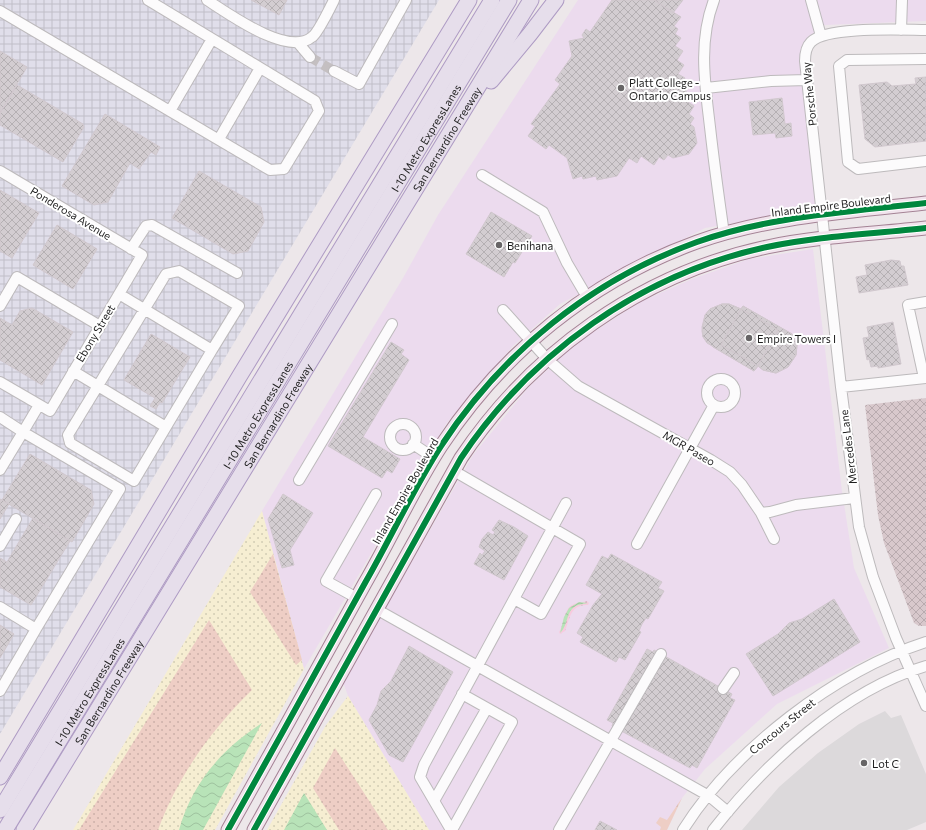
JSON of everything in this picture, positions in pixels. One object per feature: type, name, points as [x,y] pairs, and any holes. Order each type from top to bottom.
[{"type":"highway","points":[[428,68],[456,0]]},
{"type":"highway","points":[[0,777],[231,391],[469,0]]},
{"type":"highway","name":"I-10 Metro ExpressLanes","points":[[0,810],[492,0]]},
{"type":"highway","name":"I-10 Metro ExpressLanes","points":[[5,830],[509,0]]},
{"type":"highway","points":[[438,118],[530,0]]},
{"type":"highway","name":"San Bernardino Freeway","points":[[24,830],[463,113],[530,0]]},
{"type":"highway","points":[[463,113],[530,34],[556,0]]},
{"type":"main road","name":"Inland Empire Boulevard","points":[[228,830],[434,458],[458,422],[484,388],[531,341],[562,315],[587,298],[643,265],[698,242],[772,222],[926,203]]},
{"type":"main road","points":[[254,830],[454,470],[477,433],[497,409],[547,359],[587,326],[625,301],[688,272],[733,256],[767,247],[926,228]]},
{"type":"main road","points":[[357,598],[376,609]]},
{"type":"street","points":[[0,11],[270,170],[284,169],[319,111],[315,101],[148,0]]},
{"type":"street","points":[[207,0],[234,17],[279,41],[299,44],[313,37],[334,0]]},
{"type":"street","points":[[334,70],[359,84],[406,0]]},
{"type":"street","points":[[714,0],[704,38],[703,68],[717,191],[724,234]]},
{"type":"street","points":[[811,0],[821,36],[867,30],[926,30]]},
{"type":"street","points":[[901,30],[902,0]]},
{"type":"street","name":"Porsche Way","points":[[821,36],[811,42],[806,51],[804,62],[822,216]]},
{"type":"street","points":[[170,110],[212,39]]},
{"type":"street","points":[[299,44],[310,57]]},
{"type":"street","points":[[926,59],[847,60],[839,66],[848,162],[858,169],[926,161]]},
{"type":"street","points":[[218,139],[260,68]]},
{"type":"street","points":[[706,88],[771,81],[807,80]]},
{"type":"street","name":"Ponderosa Avenue","points":[[0,171],[142,255]]},
{"type":"street","points":[[482,175],[543,212],[567,263],[587,298]]},
{"type":"street","name":"Mercedes Lane","points":[[822,216],[854,498],[859,527],[873,577],[901,650],[926,706]]},
{"type":"street","points":[[131,249],[146,226],[152,225],[237,273]]},
{"type":"street","name":"Ebony Street","points":[[39,405],[50,411],[142,255]]},
{"type":"street","points":[[179,271],[239,306],[212,350],[134,481],[70,443],[68,435],[166,274],[179,271]]},
{"type":"street","points":[[0,306],[17,277],[100,326]]},
{"type":"street","points":[[119,294],[212,350]]},
{"type":"street","points":[[841,387],[925,378],[908,305],[926,302]]},
{"type":"street","name":"MGR Paseo","points":[[503,310],[547,359],[578,386],[730,472],[747,491],[757,509],[761,513],[774,540]]},
{"type":"street","points":[[299,480],[392,324]]},
{"type":"street","points":[[73,371],[166,426]]},
{"type":"street","points":[[0,382],[39,405],[0,470]]},
{"type":"street","points":[[637,544],[714,405]]},
{"type":"street","points":[[0,418],[120,489],[0,691]]},
{"type":"street","points":[[413,444],[434,458]]},
{"type":"street","points":[[454,470],[552,529],[580,544],[541,614],[514,599]]},
{"type":"street","points":[[357,598],[326,581],[376,494]]},
{"type":"street","points":[[761,513],[796,505],[854,498]]},
{"type":"street","points":[[462,694],[512,722],[452,830],[420,777],[424,764],[462,694],[478,666],[566,503]]},
{"type":"street","points":[[0,546],[16,519]]},
{"type":"street","points":[[0,607],[36,629]]},
{"type":"street","points":[[376,609],[709,796],[728,812]]},
{"type":"street","name":"Concours Street","points":[[684,830],[726,775],[755,746],[800,709],[849,677],[901,650],[926,642]]},
{"type":"street","points":[[559,830],[609,740],[661,654]]},
{"type":"street","name":"Concours Street","points":[[713,830],[771,764],[814,729],[864,693],[910,671],[926,666]]},
{"type":"street","points":[[723,689],[734,673]]},
{"type":"street","points":[[434,801],[487,708]]},
{"type":"shaded area","points":[[0,0],[439,0],[0,734]]},
{"type":"shaded area","points":[[578,0],[926,0],[926,21],[825,25],[809,36],[802,58],[817,209],[705,228],[560,304],[513,346],[446,424],[304,669],[262,511],[403,278],[438,215]]},
{"type":"shaded area","points":[[813,249],[842,491],[854,568],[889,648],[777,704],[705,769],[682,798],[667,830],[429,830],[348,696],[343,682],[473,455],[528,388],[575,344],[640,302],[692,279],[749,259]]},
{"type":"shaded area","points":[[926,398],[926,626],[919,626],[914,623],[884,543],[878,515],[865,405]]},
{"type":"shaded area","points":[[262,511],[304,669],[215,830],[73,830]]},
{"type":"shaded area","points":[[348,696],[429,830],[267,830],[326,725]]},
{"type":"shaded area","name":"Lot C","points":[[885,711],[891,718],[901,715],[926,774],[926,822],[907,830],[742,830],[779,787],[818,753],[859,724]]},
{"type":"green space","points":[[273,554],[302,660],[296,665],[250,592]]},
{"type":"green space","points":[[209,620],[252,690],[223,721],[197,755],[175,791],[158,830],[79,830]]},
{"type":"green space","points":[[335,748],[388,830],[339,830],[313,788]]},
{"type":"green space","points":[[682,798],[667,830],[660,830],[661,827],[656,823],[660,817],[667,820]]},
{"type":"sand","points":[[587,601],[589,603],[588,605],[582,605],[574,610],[565,631],[560,634],[559,632],[570,606]]},
{"type":"water","points":[[579,602],[588,603],[578,605],[571,610],[565,626],[560,633],[564,617],[569,608]]},
{"type":"water","points":[[262,723],[203,830],[179,830],[192,797],[200,782],[210,769],[234,744]]},
{"type":"water","points":[[304,793],[327,830],[284,830]]},
{"type":"building","points":[[251,0],[287,0],[279,15]]},
{"type":"building","name":"Platt College - Ontario Campus","points":[[612,0],[654,0],[681,17],[674,26],[678,29],[675,34],[681,38],[675,46],[683,51],[677,60],[684,65],[678,74],[685,78],[680,86],[687,90],[682,98],[694,106],[689,114],[694,118],[690,124],[694,127],[697,143],[689,154],[673,158],[668,155],[664,160],[659,157],[654,165],[641,156],[637,163],[629,158],[617,176],[597,180],[596,176],[583,179],[582,176],[573,179],[567,158],[549,145],[546,149],[528,136],[535,126],[531,124],[560,84],[555,80],[572,56],[569,41],[584,38],[582,35],[586,29],[590,32]]},
{"type":"building","points":[[654,0],[683,0],[673,13]]},
{"type":"building","points":[[0,51],[27,67],[0,113]]},
{"type":"building","points":[[926,77],[926,141],[875,147],[865,139],[859,85],[887,82],[892,86],[916,84],[915,78]]},
{"type":"building","points":[[17,85],[83,124],[84,127],[63,162],[0,125],[0,113]]},
{"type":"building","points":[[782,98],[785,124],[791,123],[792,136],[776,138],[775,133],[753,135],[749,102]]},
{"type":"building","points":[[105,114],[160,147],[156,155],[151,152],[139,169],[130,163],[108,202],[94,205],[62,186]]},
{"type":"building","points":[[199,171],[261,207],[264,222],[248,251],[233,254],[172,218]]},
{"type":"building","points":[[0,190],[39,213],[12,258],[0,251]]},
{"type":"building","name":"Benihana","points":[[491,212],[532,236],[504,277],[466,254]]},
{"type":"building","points":[[57,225],[97,249],[73,289],[33,265]]},
{"type":"building","points":[[891,260],[900,261],[901,266],[904,266],[908,285],[859,293],[856,277],[867,275],[865,265]]},
{"type":"building","name":"Empire Towers I","points":[[722,304],[729,304],[741,309],[743,306],[792,334],[797,345],[796,355],[788,367],[776,373],[763,370],[758,366],[754,371],[707,343],[703,337],[702,331],[705,315],[710,309]]},
{"type":"building","points":[[722,304],[729,304],[741,309],[721,345],[758,366],[754,371],[713,347],[703,337],[702,327],[705,315],[710,309]]},
{"type":"building","points":[[743,306],[792,334],[797,345],[796,355],[788,367],[776,373],[763,370],[758,366],[778,330],[741,309]]},
{"type":"building","points":[[32,308],[73,332],[42,385],[0,360],[0,318],[12,325],[20,311]]},
{"type":"building","points":[[741,309],[778,330],[758,366],[721,345]]},
{"type":"building","points":[[893,322],[901,364],[878,368],[878,366],[871,367],[869,359],[867,360],[863,338],[869,337],[867,327]]},
{"type":"building","points":[[151,334],[190,357],[162,403],[160,402],[156,409],[150,406],[155,398],[124,380]]},
{"type":"building","points":[[391,342],[404,350],[401,354],[409,360],[363,437],[400,459],[392,473],[387,470],[382,478],[328,446]]},
{"type":"building","points":[[30,454],[91,490],[94,504],[72,542],[2,500]]},
{"type":"building","points":[[283,494],[313,513],[290,550],[294,565],[282,568],[268,519]]},
{"type":"building","points":[[0,499],[9,504],[0,519]]},
{"type":"building","points":[[33,518],[70,541],[31,605],[0,587],[0,558],[7,562]]},
{"type":"building","points":[[499,520],[528,536],[504,580],[474,564],[480,553],[482,555],[485,551],[479,547],[482,539],[488,532],[493,535],[495,532],[492,530]]},
{"type":"building","points":[[611,554],[662,582],[658,588],[664,591],[648,619],[646,618],[642,624],[639,631],[641,632],[625,660],[619,657],[616,662],[580,642],[583,637],[577,633],[593,605],[602,594],[586,585],[602,556],[608,559]]},
{"type":"building","points":[[834,599],[860,642],[773,696],[746,654],[778,634],[789,623],[802,619]]},
{"type":"building","points":[[0,625],[14,634],[0,658]]},
{"type":"building","points":[[409,646],[453,672],[403,762],[389,755],[369,720],[377,705],[381,691],[391,681]]},
{"type":"building","points":[[647,649],[653,652],[654,650],[732,694],[730,698],[735,700],[697,768],[692,765],[690,768],[612,726],[613,723],[607,720]]},
{"type":"building","points":[[600,821],[617,830],[595,830]]},
{"type":"tunnel","points":[[310,57],[334,71]]},
{"type":"cycle path","points":[[228,830],[431,462],[465,412],[492,380],[521,350],[552,323],[586,298],[621,277],[658,258],[697,242],[753,226],[810,216],[926,203]]},
{"type":"cycle path","points":[[254,830],[461,458],[489,420],[521,384],[556,352],[593,323],[634,298],[676,276],[721,259],[767,247],[806,240],[926,228]]},
{"type":"place","name":"Platt College - Ontario Campus","points":[[621,88]]},
{"type":"place","name":"Benihana","points":[[499,245]]},
{"type":"place","name":"Empire Towers I","points":[[749,338]]},
{"type":"place","name":"Lot C","points":[[864,763]]}]
